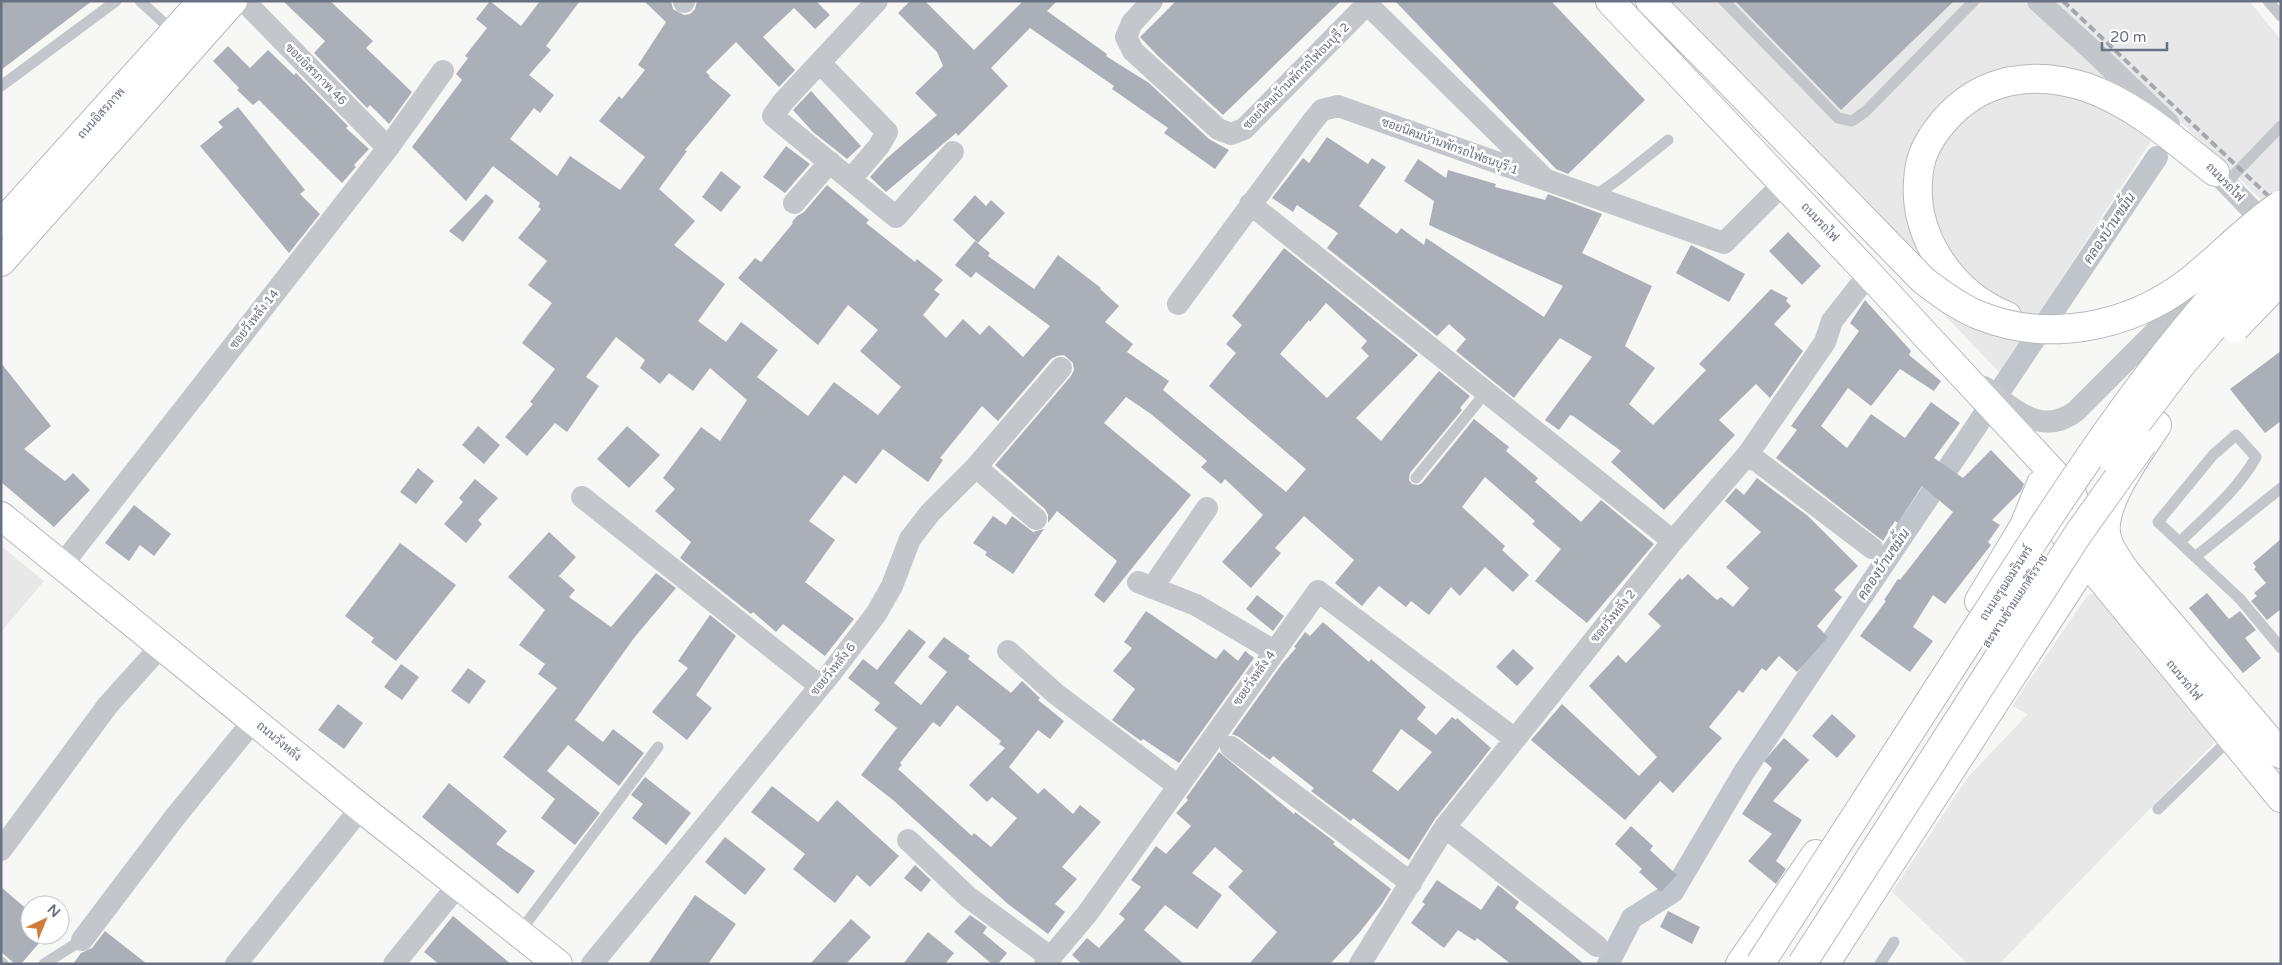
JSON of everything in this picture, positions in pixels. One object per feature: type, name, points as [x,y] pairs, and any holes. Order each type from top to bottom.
[{"type":"main road","name":"ถนนอิสรภาพ","points":[[1,224],[202,1]]},
{"type":"main road","points":[[1,262],[234,1]]},
{"type":"main road","name":"ถนนรถไฟ","points":[[1610,1],[1784,183],[1945,357],[2014,419],[2028,445],[2047,503],[2060,527],[2281,798]]},
{"type":"main road","points":[[1650,1],[1902,260],[1943,295],[1968,310],[1998,322],[2028,328],[2054,330],[2103,323],[2153,304],[2186,284],[2256,223],[2278,242],[2214,352],[2157,425],[2078,534],[1802,964]]},
{"type":"main road","points":[[2054,330],[2012,319],[1986,306],[1964,290],[1938,260],[1924,227],[1918,194],[1919,170],[1932,136],[1960,104],[1978,91],[2008,82],[2046,79],[2076,84],[2112,99],[2142,116],[2183,144],[2221,178]]},
{"type":"main road","name":"ถนนอรุณอมรินทร์","points":[[1760,964],[2087,458],[2189,323],[2243,262],[2278,242]]},
{"type":"main road","name":"สะพานข้ามแยกศิริราช","points":[[1780,964],[2050,546],[2106,463],[2278,242]]},
{"type":"main road","points":[[2157,425],[2114,496],[2106,519],[2107,538],[2126,572],[2281,754]]},
{"type":"main road","name":"ถนนรถไฟ","points":[[2028,445],[2072,492],[2081,522],[2087,560]]},
{"type":"main road","points":[[1740,964],[1876,768],[2014,544],[2024,526],[2041,484]]},
{"type":"main road","name":"ถนนวังหลัง","points":[[1,516],[360,808],[558,964]]},
{"type":"main road","points":[[1825,964],[2087,560]]},
{"type":"street","name":"ซอยอิสรภาพ 46","points":[[244,1],[388,148]]},
{"type":"street","name":"ซอยนิคมบ้านพักรถไฟธนบุรี 2","points":[[1152,1],[1132,24],[1126,37],[1133,51],[1218,129],[1231,134],[1244,129],[1369,3]]},
{"type":"street","points":[[2038,1],[2160,115],[2183,144]]},
{"type":"street","points":[[1369,3],[1546,180]]},
{"type":"street","points":[[869,4],[820,63],[783,102],[774,116],[896,217],[953,152]]},
{"type":"street","points":[[820,63],[887,132],[879,146],[851,179]]},
{"type":"street","name":"ซอยวังหลัง 14","points":[[62,564],[388,148],[443,71]]},
{"type":"street","name":"ซอยนิคมบ้านพักรถไฟธนบุรี 1","points":[[1178,304],[1250,204],[1322,110],[1338,106],[1724,244],[1784,183]]},
{"type":"street","points":[[794,203],[830,162]]},
{"type":"street","name":"ถนนรถไฟ","points":[[2221,178],[2278,242]]},
{"type":"street","points":[[1250,204],[1673,541]]},
{"type":"street","points":[[2014,419],[2030,418],[2047,423],[2063,420],[2070,416],[2278,242]]},
{"type":"street","name":"ซอยวังหลัง 2","points":[[1360,964],[1445,827],[1673,541],[1748,454],[1825,342],[1832,321],[1869,274]]},
{"type":"street","name":"ซอยวังหลัง 6","points":[[592,964],[820,686],[876,614],[892,586],[910,539],[930,513],[976,466],[1062,368]]},
{"type":"street","points":[[1748,454],[1872,548]]},
{"type":"street","points":[[976,466],[1036,519]]},
{"type":"street","points":[[582,497],[820,686]]},
{"type":"street","points":[[1207,508],[1145,585],[1196,605],[1274,651]]},
{"type":"street","name":"ซอยวังหลัง 4","points":[[1047,960],[1087,914],[1315,593],[1320,592],[1515,739]]},
{"type":"street","points":[[1,850],[108,705],[162,646]]},
{"type":"street","points":[[1008,651],[1056,694],[1178,786]]},
{"type":"street","points":[[82,940],[175,817],[254,720]]},
{"type":"street","points":[[1232,747],[1411,883]]},
{"type":"street","points":[[236,964],[360,808]]},
{"type":"street","points":[[1445,827],[1597,946]]},
{"type":"street","points":[[908,840],[968,897],[1047,960]]},
{"type":"street","points":[[394,964],[458,885]]},
{"type":"lane","points":[[1,86],[116,1]]},
{"type":"lane","points":[[140,1],[174,32]]},
{"type":"lane","points":[[1724,1],[1838,118],[1852,121],[1866,111],[1974,1]]},
{"type":"lane","points":[[2268,1],[2281,16]]},
{"type":"lane","points":[[2221,178],[2281,126]]},
{"type":"lane","points":[[1593,197],[1626,174],[1668,140]]},
{"type":"lane","points":[[1416,478],[1486,392]]},
{"type":"lane","points":[[2180,542],[2236,486],[2256,457],[2236,435],[2213,455],[2158,522],[2240,599],[2281,648]]},
{"type":"lane","points":[[2196,557],[2281,488]]},
{"type":"lane","points":[[2158,809],[2231,738]]},
{"type":"lane","points":[[519,933],[658,747]]},
{"type":"lane","points":[[44,964],[82,940]]},
{"type":"lane","points":[[1880,964],[1894,942]]},
{"type":"shaded area","points":[[1643,1],[2023,1],[2162,124],[2000,373]]},
{"type":"shaded area","points":[[2050,1],[2249,1],[2281,40],[2281,219],[2152,94]]},
{"type":"shaded area","points":[[1,546],[44,581],[1,632]]},
{"type":"shaded area","points":[[2094,593],[2216,741],[1999,964],[1968,964],[1892,892],[1968,777],[2028,714],[2012,706],[2087,596]]},
{"type":"building","points":[[1,1],[92,1],[1,70]]},
{"type":"building","points":[[283,1],[330,1],[373,41],[366,48],[412,92],[389,124],[370,105],[367,108],[314,53],[325,41]]},
{"type":"building","points":[[490,1],[521,26],[540,1],[580,1],[546,46],[551,50],[529,75],[554,95],[540,113],[534,108],[510,139],[557,176],[570,156],[620,190],[645,157],[599,121],[619,96],[622,99],[645,70],[638,65],[666,22],[644,1],[671,1],[673,9],[684,15],[690,14],[695,9],[697,1],[816,1],[830,15],[815,29],[794,8],[763,37],[795,70],[779,87],[736,42],[706,72],[709,77],[731,95],[685,150],[687,151],[659,189],[695,221],[674,245],[725,284],[698,321],[726,342],[741,322],[778,350],[757,377],[808,416],[834,382],[878,415],[901,387],[860,351],[878,330],[848,305],[818,345],[738,278],[755,258],[761,262],[797,216],[804,212],[827,185],[869,220],[866,223],[915,262],[917,259],[943,280],[934,290],[940,294],[923,315],[946,338],[963,319],[980,335],[989,325],[1023,357],[1050,326],[976,272],[971,278],[955,265],[975,241],[990,253],[988,256],[1034,289],[1058,255],[1101,288],[1119,306],[1105,322],[1133,344],[1127,352],[1169,381],[1163,390],[1286,492],[1306,469],[1209,386],[1236,353],[1226,344],[1242,325],[1232,316],[1284,248],[1418,355],[1356,418],[1381,441],[1439,371],[1470,396],[1460,408],[1462,410],[1410,473],[1409,480],[1412,484],[1418,485],[1422,483],[1474,419],[1509,447],[1506,451],[1538,478],[1535,482],[1581,522],[1601,500],[1654,544],[1587,623],[1535,581],[1561,549],[1532,524],[1535,521],[1485,477],[1462,507],[1505,546],[1502,550],[1529,575],[1513,592],[1485,567],[1460,596],[1451,587],[1429,615],[1411,601],[1406,607],[1379,586],[1362,606],[1335,583],[1354,560],[1304,516],[1275,548],[1281,553],[1251,588],[1222,562],[1263,515],[1225,479],[1221,484],[1201,467],[1207,461],[1151,414],[1126,397],[1104,423],[1191,495],[1104,603],[1094,595],[1117,561],[1057,511],[1048,523],[1048,515],[1045,509],[995,465],[1071,376],[1074,370],[1073,363],[1064,355],[1051,359],[998,421],[982,406],[940,458],[943,460],[928,482],[883,449],[856,484],[844,475],[809,521],[835,540],[805,582],[854,619],[825,656],[783,624],[776,632],[753,612],[751,614],[680,558],[691,542],[655,511],[675,489],[663,478],[701,427],[720,441],[747,400],[710,368],[693,391],[669,373],[660,384],[640,368],[645,360],[616,337],[586,377],[599,386],[567,432],[555,423],[527,456],[505,437],[533,404],[530,402],[555,369],[522,343],[552,303],[528,285],[547,261],[518,238],[541,209],[538,207],[540,203],[493,166],[466,201],[412,147],[462,80],[456,74],[468,58],[465,56],[487,28],[476,19]],"holes":[[[1326,303],[1367,341],[1361,348],[1369,356],[1327,398],[1280,354]]]},
{"type":"building","points":[[910,1],[925,1],[974,50],[1023,1],[1057,1],[1047,11],[1107,54],[1106,56],[1149,83],[1209,139],[1229,150],[1215,169],[1164,133],[1168,128],[1112,89],[1114,86],[1030,28],[991,68],[1008,86],[958,136],[956,133],[886,192],[870,177],[886,159],[937,115],[915,93],[943,66],[937,52],[898,13]]},
{"type":"building","points":[[1176,1],[1341,1],[1223,115],[1158,56],[1140,37]]},
{"type":"building","points":[[1395,1],[1551,1],[1645,100],[1568,174],[1556,169]]},
{"type":"building","points":[[1735,1],[1954,1],[1841,110]]},
{"type":"building","points":[[228,46],[250,68],[268,50],[294,75],[296,73],[348,126],[346,128],[369,149],[354,165],[356,167],[342,183],[259,100],[253,105],[237,90],[239,88],[213,61]]},
{"type":"building","points":[[811,91],[861,146],[847,159],[813,132],[793,110]]},
{"type":"building","points":[[238,107],[305,190],[300,194],[320,214],[289,253],[200,146],[223,127],[218,122]]},
{"type":"building","points":[[1327,137],[1368,164],[1372,158],[1386,167],[1359,206],[1397,234],[1401,228],[1424,245],[1426,238],[1544,317],[1563,286],[1429,225],[1434,201],[1404,181],[1418,159],[1446,178],[1448,170],[1496,184],[1495,187],[1545,200],[1548,194],[1602,214],[1582,253],[1652,286],[1625,346],[1655,368],[1629,404],[1653,425],[1706,370],[1699,364],[1771,289],[1788,298],[1786,301],[1791,306],[1774,324],[1803,351],[1770,398],[1756,384],[1719,420],[1735,435],[1664,510],[1611,462],[1621,451],[1573,416],[1570,415],[1559,430],[1545,420],[1592,357],[1560,338],[1514,398],[1456,351],[1466,339],[1449,324],[1437,336],[1327,248],[1338,233],[1297,205],[1293,212],[1272,198],[1303,158],[1309,163]]},
{"type":"building","points":[[786,146],[810,164],[785,193],[763,177]]},
{"type":"building","points":[[721,171],[741,187],[721,212],[702,197]]},
{"type":"building","points":[[486,194],[494,201],[463,242],[449,231]]},
{"type":"building","points":[[975,195],[986,206],[991,200],[1005,213],[978,243],[953,220]]},
{"type":"building","points":[[1788,232],[1821,266],[1802,285],[1769,251]]},
{"type":"building","points":[[1691,245],[1745,274],[1729,302],[1676,273]]},
{"type":"building","points":[[1865,300],[1911,351],[1909,355],[1941,381],[1934,391],[1900,369],[1871,406],[1848,388],[1821,426],[1847,448],[1871,414],[1905,438],[1931,402],[1960,423],[1934,458],[1963,478],[1991,450],[2024,484],[2021,491],[1992,520],[2000,525],[1988,542],[1991,545],[1945,604],[1933,595],[1913,627],[1933,641],[1910,672],[1860,636],[1886,601],[1884,600],[1898,579],[1900,580],[1953,512],[1922,486],[1898,523],[1895,521],[1883,541],[1776,458],[1797,430],[1791,426],[1859,331],[1850,323]]},
{"type":"building","points":[[2281,351],[2281,421],[2265,433],[2230,389]]},
{"type":"building","points":[[1,363],[51,426],[24,449],[65,481],[73,473],[90,490],[54,527],[1,482]]},
{"type":"building","points":[[478,426],[500,445],[484,464],[462,445]]},
{"type":"building","points":[[627,426],[660,455],[629,488],[597,459]]},
{"type":"building","points":[[418,468],[434,481],[416,504],[400,492]]},
{"type":"building","points":[[1757,478],[1808,516],[1858,566],[1834,590],[1842,597],[1817,626],[1828,637],[1797,672],[1779,656],[1766,671],[1762,668],[1743,693],[1739,690],[1709,727],[1722,738],[1673,793],[1660,781],[1625,820],[1531,740],[1562,704],[1639,776],[1657,757],[1589,686],[1618,655],[1626,663],[1661,626],[1648,614],[1680,578],[1682,580],[1688,574],[1717,600],[1721,597],[1733,607],[1749,588],[1726,567],[1761,532],[1725,501],[1736,488],[1744,495]]},
{"type":"building","points":[[475,479],[498,498],[478,520],[482,524],[466,543],[444,524],[463,502],[459,498]]},
{"type":"building","points":[[134,505],[171,534],[154,556],[140,545],[129,561],[105,543]]},
{"type":"building","points":[[993,516],[1006,525],[1012,516],[1033,532],[1044,529],[1013,574],[985,555],[987,552],[973,543]]},
{"type":"building","points":[[549,532],[576,557],[559,576],[575,590],[569,597],[611,627],[656,573],[676,588],[634,638],[575,720],[603,742],[613,729],[644,753],[619,786],[568,745],[547,771],[600,813],[575,845],[541,818],[555,799],[503,757],[557,688],[538,674],[545,664],[519,645],[545,610],[508,577]]},
{"type":"building","points":[[2281,539],[2281,609],[2267,620],[2251,601],[2257,596],[2254,593],[2266,583],[2254,569],[2256,567],[2253,563]]},
{"type":"building","points":[[400,543],[456,585],[396,661],[371,642],[374,638],[345,616]]},
{"type":"building","points":[[2207,593],[2229,619],[2240,611],[2256,630],[2245,638],[2261,658],[2243,673],[2189,608]]},
{"type":"building","points":[[1257,595],[1284,616],[1273,631],[1246,609]]},
{"type":"building","points":[[1146,611],[1216,659],[1224,649],[1238,661],[1245,651],[1254,658],[1179,763],[1143,739],[1141,741],[1112,720],[1135,689],[1113,671],[1132,648],[1124,642]]},
{"type":"building","points":[[710,615],[736,636],[696,695],[712,708],[687,740],[652,712],[688,668],[678,661]]},
{"type":"building","points":[[1323,622],[1369,662],[1371,659],[1426,707],[1417,719],[1436,735],[1452,717],[1456,720],[1457,718],[1491,748],[1435,819],[1409,860],[1353,818],[1351,821],[1311,791],[1314,788],[1273,756],[1270,760],[1232,734],[1282,664],[1296,648],[1294,647],[1305,632],[1310,636]],"holes":[[[1401,729],[1432,752],[1398,791],[1372,771]]]},
{"type":"building","points":[[909,629],[926,642],[894,683],[921,705],[947,672],[928,657],[944,637],[970,656],[968,659],[1011,693],[1022,681],[1040,698],[1038,700],[1064,721],[1050,739],[1038,730],[1009,767],[1038,794],[1044,788],[1073,814],[1080,805],[1101,822],[1062,867],[1077,879],[1055,904],[1065,912],[1048,934],[1008,904],[893,800],[861,775],[897,728],[874,710],[880,703],[848,678],[863,659],[877,670]],"holes":[[[957,705],[1001,741],[999,744],[1005,748],[969,785],[987,802],[992,797],[1017,818],[991,847],[974,833],[972,836],[898,769],[902,765],[900,763],[933,722],[940,727]]]},
{"type":"building","points":[[1513,649],[1534,668],[1517,686],[1496,667]]},
{"type":"building","points":[[401,664],[419,677],[402,700],[384,687]]},
{"type":"building","points":[[468,668],[486,681],[469,704],[451,691]]},
{"type":"building","points":[[338,704],[363,723],[344,749],[318,730]]},
{"type":"building","points":[[1832,714],[1856,736],[1837,758],[1812,736]]},
{"type":"building","points":[[1784,738],[1809,760],[1773,801],[1802,820],[1776,861],[1786,869],[1776,884],[1748,861],[1772,834],[1742,814],[1772,768],[1764,761]]},
{"type":"building","points":[[1219,752],[1294,814],[1295,812],[1335,842],[1333,844],[1391,889],[1381,905],[1359,933],[1330,964],[1249,964],[1277,932],[1228,887],[1243,871],[1215,847],[1192,873],[1222,895],[1197,929],[1165,905],[1144,930],[1184,964],[1082,964],[1072,955],[1087,938],[1099,948],[1125,919],[1119,914],[1141,887],[1131,880],[1156,846],[1166,854],[1191,826],[1176,813],[1188,800],[1186,798]]},
{"type":"building","points":[[645,777],[691,813],[666,845],[632,818],[643,804],[631,795]]},
{"type":"building","points":[[449,783],[507,831],[496,844],[535,871],[518,894],[422,817]]},
{"type":"building","points":[[772,786],[818,822],[837,800],[899,856],[870,887],[857,875],[835,903],[793,869],[805,854],[751,812]]},
{"type":"building","points":[[1631,826],[1653,846],[1650,850],[1677,875],[1661,892],[1639,872],[1642,869],[1615,844]]},
{"type":"building","points":[[725,837],[766,869],[745,895],[705,862]]},
{"type":"building","points":[[915,865],[931,880],[921,892],[904,878]]},
{"type":"building","points":[[1437,880],[1481,910],[1498,885],[1519,902],[1515,908],[1584,964],[1511,964],[1477,938],[1475,941],[1458,930],[1444,948],[1411,923],[1425,904],[1422,902]]},
{"type":"building","points":[[1,887],[20,903],[20,945],[37,945],[21,964],[15,964],[1,952]]},
{"type":"building","points":[[695,895],[736,924],[708,964],[648,964]]},
{"type":"building","points":[[1668,911],[1700,927],[1692,944],[1660,927]]},
{"type":"building","points":[[970,915],[987,927],[983,933],[1007,953],[998,964],[992,964],[954,932]]},
{"type":"building","points":[[453,916],[511,964],[439,964],[424,952]]},
{"type":"building","points":[[851,919],[871,937],[846,964],[810,964]]},
{"type":"building","points":[[105,931],[147,964],[73,964],[81,953],[92,948]]},
{"type":"building","points":[[928,932],[954,953],[945,964],[903,964]]},
{"type":"waterway","name":"คลองบ้านขมิ้น","points":[[1608,964],[1632,918],[1673,892],[1744,772],[2157,157]]},
{"type":"railway","points":[[2063,1],[2281,208]]}]
